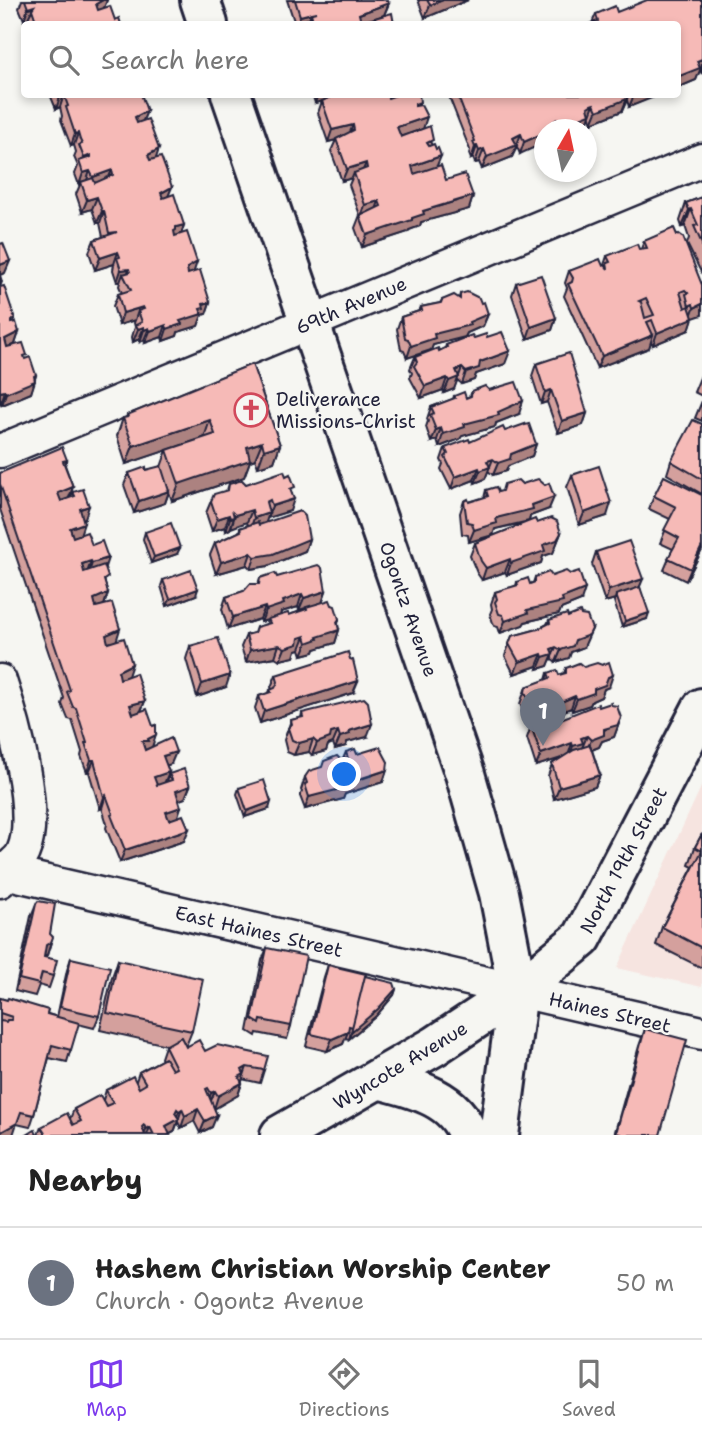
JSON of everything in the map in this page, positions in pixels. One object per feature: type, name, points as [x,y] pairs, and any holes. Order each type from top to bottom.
[{"type":"main road","points":[[200,0],[207,21]]},
{"type":"main road","name":"Ogontz Avenue","points":[[232,98],[481,823],[505,919],[518,991],[499,1135]]},
{"type":"main road","name":"North 19th Street","points":[[518,991],[582,938],[702,708]]},
{"type":"main road","name":"Wyncote Avenue","points":[[280,1135],[435,1046],[518,991]]},
{"type":"main road","points":[[378,1079],[429,1094],[445,1104],[463,1121],[468,1135]]},
{"type":"street","name":"69th Avenue","points":[[0,450],[702,160]]},
{"type":"street","points":[[0,681],[12,715],[23,771],[29,828],[23,854],[1,875]]},
{"type":"street","name":"East Haines Street","points":[[1,875],[518,991]]},
{"type":"street","name":"Haines Street","points":[[518,991],[702,1033]]},
{"type":"shaded area","points":[[702,785],[702,987],[617,968]]},
{"type":"building","points":[[25,0],[103,0],[96,4],[98,10],[110,6],[115,20],[119,18],[120,21],[36,21],[32,9],[34,6],[28,8]]},
{"type":"building","points":[[295,0],[387,0],[389,3],[359,14],[361,21],[302,21],[312,17],[311,13],[300,16]]},
{"type":"building","points":[[427,0],[443,0],[430,5]]},
{"type":"building","points":[[647,0],[702,0],[702,59],[697,61],[700,68],[681,75],[681,21],[598,21],[596,14],[615,6],[617,12]]},
{"type":"building","points":[[392,13],[393,21],[364,21]]},
{"type":"building","points":[[65,98],[142,98],[147,111],[135,117],[137,123],[148,119],[159,149],[148,155],[150,160],[161,157],[172,187],[161,193],[163,198],[174,194],[184,225],[176,227],[175,236],[187,232],[197,262],[187,268],[188,274],[200,270],[210,302],[203,304],[204,308],[200,309],[202,314],[180,321],[182,324],[167,329],[166,325],[150,331],[149,328],[144,330],[144,327],[138,329],[136,325],[142,322],[138,311],[144,309],[143,307],[123,313],[118,294],[131,290],[123,274],[130,272],[129,269],[121,270],[118,252],[100,258],[94,240],[117,232],[109,233],[104,211],[97,197],[87,200],[81,182],[93,178],[95,183],[113,175],[112,170],[93,177],[90,171],[83,173],[79,161],[91,155],[84,158],[79,145],[82,144],[78,133],[75,134],[66,107]]},
{"type":"building","points":[[329,98],[420,98],[420,102],[415,106],[421,105],[427,117],[397,127],[401,137],[430,126],[433,140],[427,143],[429,146],[434,144],[441,156],[412,166],[414,174],[441,165],[446,180],[465,174],[473,196],[423,211],[424,214],[412,220],[367,235],[360,216],[381,206],[379,201],[365,205],[354,173],[367,168],[366,163],[347,169],[336,139],[354,130],[353,125],[332,130],[322,101]]},
{"type":"building","points":[[459,98],[627,99],[597,111],[594,104],[591,105],[588,107],[590,114],[578,119],[534,119],[534,138],[524,142],[521,134],[513,138],[517,145],[487,157],[484,149],[479,151],[473,142],[475,141]]},
{"type":"building","points":[[702,197],[702,244],[694,226],[698,225],[686,203]]},
{"type":"building","points":[[674,228],[677,235],[683,237],[702,285],[702,304],[694,308],[693,304],[689,306],[693,318],[657,333],[652,320],[647,322],[653,335],[602,356],[568,284],[573,278],[569,271],[600,259],[608,269],[607,263],[610,262],[607,256],[637,244],[639,249],[647,248],[644,241]],"holes":[[[685,290],[688,293],[689,306],[685,308],[680,292]],[[646,298],[654,315],[645,318],[639,301]]]},
{"type":"building","points":[[3,243],[10,261],[0,265],[0,244]]},
{"type":"building","points":[[541,275],[556,318],[531,327],[516,283]]},
{"type":"building","points":[[4,286],[15,319],[11,323],[16,322],[19,332],[5,339],[7,347],[23,343],[27,355],[24,356],[25,359],[30,357],[36,375],[35,381],[6,393],[0,392],[0,287]]},
{"type":"building","points":[[467,292],[479,298],[481,303],[484,302],[488,314],[469,322],[470,325],[434,334],[435,338],[411,346],[405,338],[401,317],[422,310],[421,307],[441,303],[454,295],[460,299],[460,294]]},
{"type":"building","points":[[502,332],[510,351],[480,362],[479,368],[466,372],[462,368],[456,370],[459,377],[449,381],[447,378],[425,386],[414,366],[417,362],[415,357],[438,348],[439,351],[447,347],[446,345],[472,335],[474,338],[486,334],[487,337]]},
{"type":"building","points":[[569,353],[587,413],[562,421],[551,390],[545,392],[536,364]]},
{"type":"building","points":[[252,364],[280,445],[264,450],[262,442],[247,447],[250,460],[179,484],[167,450],[215,434],[210,420],[133,446],[123,418],[128,417],[127,415]]},
{"type":"building","points":[[516,382],[523,401],[498,412],[499,415],[464,424],[465,427],[443,434],[441,428],[436,430],[430,415],[434,413],[431,407],[464,392],[466,398],[471,396],[472,391],[485,386],[489,390]]},
{"type":"building","points":[[693,420],[702,424],[702,479],[671,461]]},
{"type":"building","points":[[529,424],[536,444],[511,454],[510,459],[498,463],[493,459],[487,461],[490,467],[455,477],[445,457],[448,454],[445,448],[469,439],[470,442],[503,427],[505,431]]},
{"type":"building","points":[[62,447],[67,460],[63,461],[73,487],[58,493],[61,501],[75,496],[73,492],[83,489],[89,506],[80,509],[84,523],[70,528],[73,537],[87,532],[92,545],[102,541],[108,558],[82,564],[84,572],[104,565],[108,577],[104,580],[108,593],[94,599],[96,607],[112,603],[120,629],[106,635],[108,643],[124,638],[132,664],[118,671],[120,679],[136,673],[145,701],[130,705],[133,714],[147,709],[153,726],[156,725],[156,735],[148,739],[149,741],[142,741],[145,750],[171,738],[176,752],[163,756],[169,772],[154,777],[157,785],[172,780],[169,774],[184,769],[190,786],[176,791],[181,807],[166,812],[169,820],[183,815],[189,829],[125,850],[106,795],[104,797],[94,760],[91,760],[85,743],[76,708],[73,707],[67,692],[70,690],[0,484],[0,473]]},
{"type":"building","points":[[161,466],[169,491],[139,501],[129,473],[146,467],[146,470]]},
{"type":"building","points":[[599,466],[611,503],[584,513],[572,475]]},
{"type":"building","points":[[284,471],[286,476],[290,474],[295,487],[290,489],[294,499],[272,506],[270,500],[266,502],[269,513],[254,518],[252,510],[235,515],[233,513],[234,517],[230,518],[229,515],[217,519],[211,501],[214,494],[228,490],[229,484],[242,480],[246,484]]},
{"type":"building","points":[[664,476],[702,495],[702,546],[691,569],[668,558],[679,538],[664,530],[676,507],[654,496]]},
{"type":"building","points":[[538,479],[545,485],[549,483],[554,497],[532,505],[533,509],[496,518],[497,523],[474,530],[472,523],[467,522],[464,501],[488,496],[486,490],[496,487],[498,492],[502,491],[504,484],[518,480],[522,484]]},
{"type":"building","points":[[300,511],[305,516],[309,539],[273,554],[255,557],[251,553],[221,562],[215,543],[241,531],[240,528],[258,522],[259,525]]},
{"type":"building","points":[[551,518],[557,521],[561,533],[557,540],[543,545],[545,551],[511,563],[510,559],[486,568],[481,561],[475,543],[535,519],[537,523]]},
{"type":"building","points":[[171,523],[180,548],[154,557],[145,532]]},
{"type":"building","points":[[629,541],[643,579],[609,590],[596,552]]},
{"type":"building","points":[[318,565],[322,568],[326,591],[304,598],[302,594],[266,610],[265,607],[233,617],[226,597],[244,591],[250,584],[259,584],[260,578],[275,573],[277,577]]},
{"type":"building","points":[[191,570],[198,589],[170,599],[163,580]]},
{"type":"building","points":[[566,571],[570,574],[579,571],[585,589],[562,598],[563,602],[527,610],[528,613],[505,621],[503,615],[499,614],[495,592],[518,585],[517,582],[528,578],[530,584],[535,582],[535,577],[549,572],[552,576]]},
{"type":"building","points":[[640,587],[649,613],[625,621],[616,595]]},
{"type":"building","points":[[330,600],[339,619],[339,630],[307,643],[305,636],[299,638],[298,644],[285,648],[279,645],[250,650],[246,635],[254,633],[256,627],[270,623],[268,619],[288,613],[289,615]]},
{"type":"building","points":[[580,612],[581,615],[587,616],[592,629],[589,635],[575,640],[573,646],[561,650],[556,647],[551,649],[553,654],[543,657],[542,654],[519,662],[509,644],[512,636],[538,629],[550,623],[549,620]]},
{"type":"building","points":[[218,638],[230,675],[202,684],[190,646]]},
{"type":"building","points":[[348,652],[353,660],[358,681],[264,711],[259,696],[275,688],[278,682],[276,675]]},
{"type":"building","points":[[609,662],[613,675],[608,677],[605,685],[594,689],[594,693],[577,699],[575,696],[535,713],[525,692],[526,687],[550,678],[548,673],[557,670],[559,675],[566,673],[566,668],[579,663],[584,667]]},
{"type":"building","points":[[364,698],[368,702],[372,724],[349,731],[350,734],[340,737],[338,731],[331,733],[330,738],[317,743],[313,739],[299,743],[292,740],[288,728],[292,724],[291,720],[303,717],[302,713]]},
{"type":"building","points":[[611,703],[617,706],[621,718],[618,725],[604,729],[604,735],[591,740],[587,736],[581,738],[583,743],[573,746],[572,743],[541,754],[531,726],[555,718],[556,721],[598,704],[599,707]]},
{"type":"building","points":[[590,745],[600,775],[559,787],[552,764],[574,750]]},
{"type":"building","points":[[380,747],[388,762],[387,770],[346,783],[348,787],[309,797],[305,777],[309,771],[322,767],[324,761],[337,756],[341,760],[348,758],[346,752],[355,749],[357,754]]},
{"type":"building","points":[[264,780],[271,802],[247,811],[239,788]]},
{"type":"building","points":[[702,834],[702,851],[695,847]]},
{"type":"building","points":[[702,851],[702,948],[662,927]]},
{"type":"building","points":[[38,901],[55,904],[50,934],[53,937],[46,945],[44,957],[57,960],[53,976],[42,973],[39,984],[19,979]]},
{"type":"building","points":[[267,948],[306,956],[291,1026],[261,1020],[260,1024],[252,1019]]},
{"type":"building","points":[[71,958],[110,967],[99,1016],[60,1007]]},
{"type":"building","points":[[118,960],[203,979],[192,1031],[107,1013]]},
{"type":"building","points":[[328,965],[366,974],[353,1027],[349,1026],[348,1032],[332,1039],[311,1034]]},
{"type":"building","points":[[365,976],[394,983],[396,989],[351,1032]]},
{"type":"building","points":[[0,998],[48,1010],[47,1014],[79,1023],[71,1050],[52,1045],[34,1115],[21,1112],[17,1123],[1,1132],[2,1135],[0,1135],[0,1021],[6,1022],[12,1017],[0,1013]]},
{"type":"building","points":[[645,1029],[687,1040],[660,1135],[623,1135],[616,1133]]},
{"type":"building","points":[[181,1037],[186,1047],[199,1040],[205,1051],[217,1045],[268,1056],[264,1070],[247,1067],[239,1077],[242,1083],[218,1096],[215,1091],[211,1093],[206,1089],[217,1115],[205,1121],[198,1109],[185,1116],[182,1109],[177,1109],[175,1113],[179,1119],[166,1126],[170,1135],[154,1135],[150,1127],[146,1129],[144,1125],[142,1127],[145,1135],[46,1135],[41,1127],[67,1113],[73,1125],[81,1121],[74,1109],[100,1095],[106,1106],[113,1103],[106,1090],[133,1076],[139,1088],[146,1084],[139,1072],[165,1058],[172,1070],[176,1068],[165,1046]]},
{"type":"place","name":"Deliverance Missions-Christ","points":[[251,410]]},
{"type":"place","name":"Hashem Christian Worship Center","points":[[543,746]]}]
